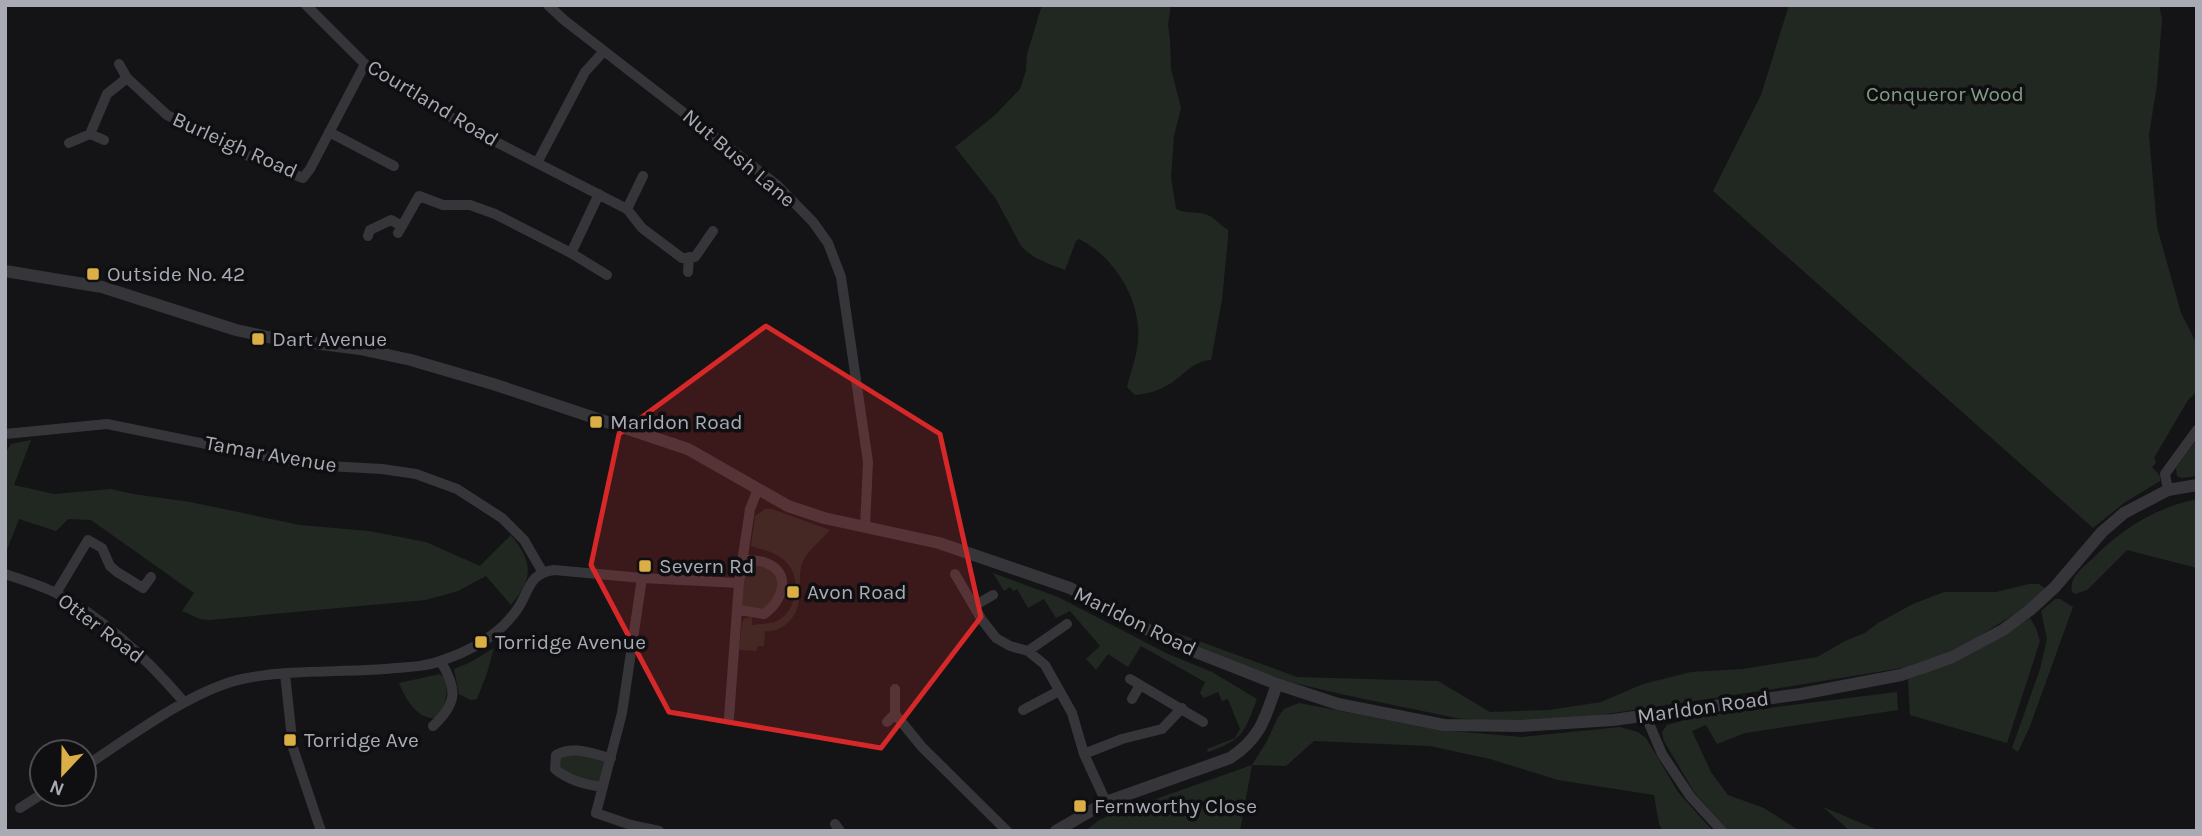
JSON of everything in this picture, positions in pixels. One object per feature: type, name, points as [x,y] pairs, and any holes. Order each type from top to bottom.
[{"type":"street","name":"Courtland Road","points":[[306,5],[365,64],[467,127],[627,209],[642,228],[682,258],[689,257]]},
{"type":"street","name":"Nut Bush Lane","points":[[548,5],[777,185],[813,222],[828,243],[841,277],[868,461],[864,527]]},
{"type":"street","points":[[537,163],[586,72],[604,51]]},
{"type":"street","name":"Burleigh Road","points":[[119,64],[127,78],[167,115],[244,154],[303,178],[365,64]]},
{"type":"street","points":[[69,143],[90,134],[107,94],[127,78]]},
{"type":"street","points":[[330,132],[394,166]]},
{"type":"street","points":[[90,134],[104,140]]},
{"type":"street","points":[[627,209],[643,176]]},
{"type":"street","points":[[571,253],[599,194]]},
{"type":"street","points":[[368,236],[370,230],[391,220],[400,230],[419,195],[443,205],[470,205],[495,214],[571,253],[607,275]]},
{"type":"street","points":[[688,272],[689,257],[695,257],[713,231]]},
{"type":"street","name":"Marldon Road","points":[[5,271],[102,287],[236,330],[268,337],[348,347],[411,360],[493,384],[688,449],[788,506],[824,518],[939,543],[1070,588],[1186,648],[1276,684],[1338,704],[1444,725],[1521,726],[1613,720],[1812,692],[1901,675],[1952,657],[2003,630],[2055,587],[2102,532],[2124,513],[2168,490],[2197,485]]},
{"type":"street","name":"Tamar Avenue","points":[[5,434],[107,424],[309,465],[382,469],[416,474],[457,489],[502,518],[524,540],[542,571]]},
{"type":"street","points":[[2168,490],[2165,474],[2197,430]]},
{"type":"street","points":[[729,718],[739,583],[750,509],[758,489]]},
{"type":"street","points":[[55,593],[88,540],[102,548],[110,566],[143,588],[151,577]]},
{"type":"street","points":[[739,610],[764,614],[779,600],[783,584],[774,567],[765,562],[743,559]]},
{"type":"street","points":[[98,758],[184,702],[247,677],[380,670],[441,662],[481,642],[502,626],[519,607],[534,579],[542,571],[739,583]]},
{"type":"street","name":"Otter Road","points":[[5,574],[55,593],[112,632],[139,654],[184,702]]},
{"type":"street","points":[[955,574],[996,638],[1010,646],[1028,651],[1045,665],[1072,713],[1084,754],[1106,802]]},
{"type":"street","points":[[642,578],[622,712],[596,813],[659,831]]},
{"type":"street","points":[[974,606],[993,596]]},
{"type":"street","points":[[1028,651],[1067,624]]},
{"type":"street","points":[[433,726],[448,709],[453,691],[453,682],[441,662]]},
{"type":"street","points":[[285,674],[293,748],[321,831]]},
{"type":"street","points":[[1130,679],[1203,722]]},
{"type":"street","points":[[1056,831],[1106,802],[1230,758],[1246,748],[1256,736],[1276,684]]},
{"type":"street","points":[[1132,699],[1140,685]]},
{"type":"street","points":[[895,689],[895,714],[922,747],[1007,831]]},
{"type":"street","points":[[1023,710],[1059,691]]},
{"type":"street","points":[[1084,754],[1122,739],[1162,729],[1182,708]]},
{"type":"street","points":[[887,722],[895,714]]},
{"type":"street","points":[[1645,714],[1662,754],[1690,796],[1722,831]]},
{"type":"street","points":[[603,787],[563,776],[555,769],[556,755],[564,750],[573,750],[611,758]]},
{"type":"street","points":[[20,808],[28,803]]},
{"type":"highlighted area","points":[[766,326],[940,434],[981,617],[881,748],[669,712],[591,565],[619,434]]},
{"type":"green space","points":[[1042,5],[1171,5],[1168,25],[1171,69],[1181,108],[1174,136],[1171,177],[1176,209],[1210,216],[1228,230],[1228,238],[1222,300],[1211,360],[1199,363],[1168,385],[1152,392],[1135,395],[1127,387],[1136,354],[1137,316],[1125,285],[1116,271],[1093,247],[1079,239],[1065,270],[1031,254],[1021,246],[996,199],[955,147],[994,116],[1020,89]]},
{"type":"green space","name":"Conqueror Wood","points":[[1789,5],[2159,5],[2162,19],[2157,84],[2149,135],[2157,227],[2181,313],[2197,344],[2197,391],[2188,400],[2154,458],[2156,463],[2152,467],[2160,476],[2160,481],[2124,503],[2093,528],[1713,191],[1761,95]]},
{"type":"green space","points":[[2197,439],[2197,476],[2177,476],[2176,468]]},
{"type":"green space","points":[[31,440],[14,485],[54,494],[111,489],[300,525],[369,531],[426,542],[480,566],[511,535],[527,562],[527,578],[511,605],[486,576],[458,591],[426,600],[200,619],[182,611],[194,593],[91,520],[68,519],[56,531],[19,519],[5,555],[5,453],[11,444]]},
{"type":"green space","points":[[2197,499],[2197,568],[2127,550],[2087,590],[2075,594],[2072,592],[2072,582],[2080,571],[2126,530],[2166,508]]},
{"type":"green space","points":[[765,509],[772,509],[830,530],[804,559],[800,574],[799,601],[792,618],[778,629],[765,631],[764,646],[758,646],[756,651],[739,650],[742,622],[745,618],[752,617],[752,625],[779,620],[794,601],[795,584],[791,568],[774,554],[751,546],[755,516]]},
{"type":"green space","points":[[743,559],[765,562],[783,584],[764,614],[739,610]]},
{"type":"green space","points":[[993,573],[1058,597],[1168,654],[1212,672],[1257,699],[1245,727],[1236,738],[1229,743],[1208,752],[1207,749],[1235,738],[1240,729],[1228,699],[1222,701],[1218,692],[1204,698],[1200,693],[1205,682],[1141,646],[1128,667],[1108,654],[1096,670],[1086,659],[1100,646],[1070,611],[1056,618],[1044,599],[1028,608],[1017,589],[1013,591],[1010,587],[1004,591]]},
{"type":"green space","points":[[2039,584],[2046,589],[2029,605],[1976,638],[1914,666],[1573,719],[1498,722],[1456,718],[1345,695],[1290,682],[1196,648],[1174,632],[1297,677],[1438,681],[1490,712],[1549,710],[1601,702],[1643,684],[1691,672],[1743,669],[1817,657],[1865,633],[1913,604],[1944,592],[1996,592]]},
{"type":"green space","points":[[2055,599],[2073,607],[2018,752],[2012,748],[2040,669],[2047,639],[2041,611]]},
{"type":"green space","points":[[2030,618],[2040,641],[2007,743],[1910,715],[1908,679],[1971,653]]},
{"type":"green space","points":[[494,648],[477,699],[471,700],[459,694],[454,669]]},
{"type":"green space","points":[[440,674],[446,680],[446,700],[436,718],[429,718],[413,707],[399,683]]},
{"type":"green space","points":[[1897,692],[1898,710],[1745,733],[1717,744],[1706,725],[1692,731],[1711,772],[1728,795],[1764,808],[1800,831],[1728,831],[1694,792],[1664,741],[1662,732],[1667,725],[1696,717]]},
{"type":"green space","points":[[1299,703],[1440,730],[1522,737],[1620,727],[1638,732],[1646,738],[1678,792],[1713,831],[1663,831],[1659,824],[1654,795],[1558,780],[1490,759],[1430,746],[1314,741],[1286,766],[1252,765],[1284,709]]},
{"type":"green space","points":[[564,750],[611,758],[603,787],[576,781],[555,763]]},
{"type":"green space","points":[[1252,765],[1240,831],[1085,831],[1099,820],[1116,813]]},
{"type":"green space","points":[[1823,807],[1880,831],[1850,831]]},
{"type":"place","name":"Outside No. 42","points":[[93,274]]},
{"type":"place","name":"Dart Avenue","points":[[258,339]]},
{"type":"place","name":"Marldon Road","points":[[596,422]]},
{"type":"place","name":"Severn Rd","points":[[645,566]]},
{"type":"place","name":"Avon Road","points":[[793,592]]},
{"type":"place","name":"Torridge Avenue","points":[[481,642]]},
{"type":"place","name":"Torridge Ave","points":[[290,740]]},
{"type":"place","name":"Fernworthy Close","points":[[1080,806]]}]
